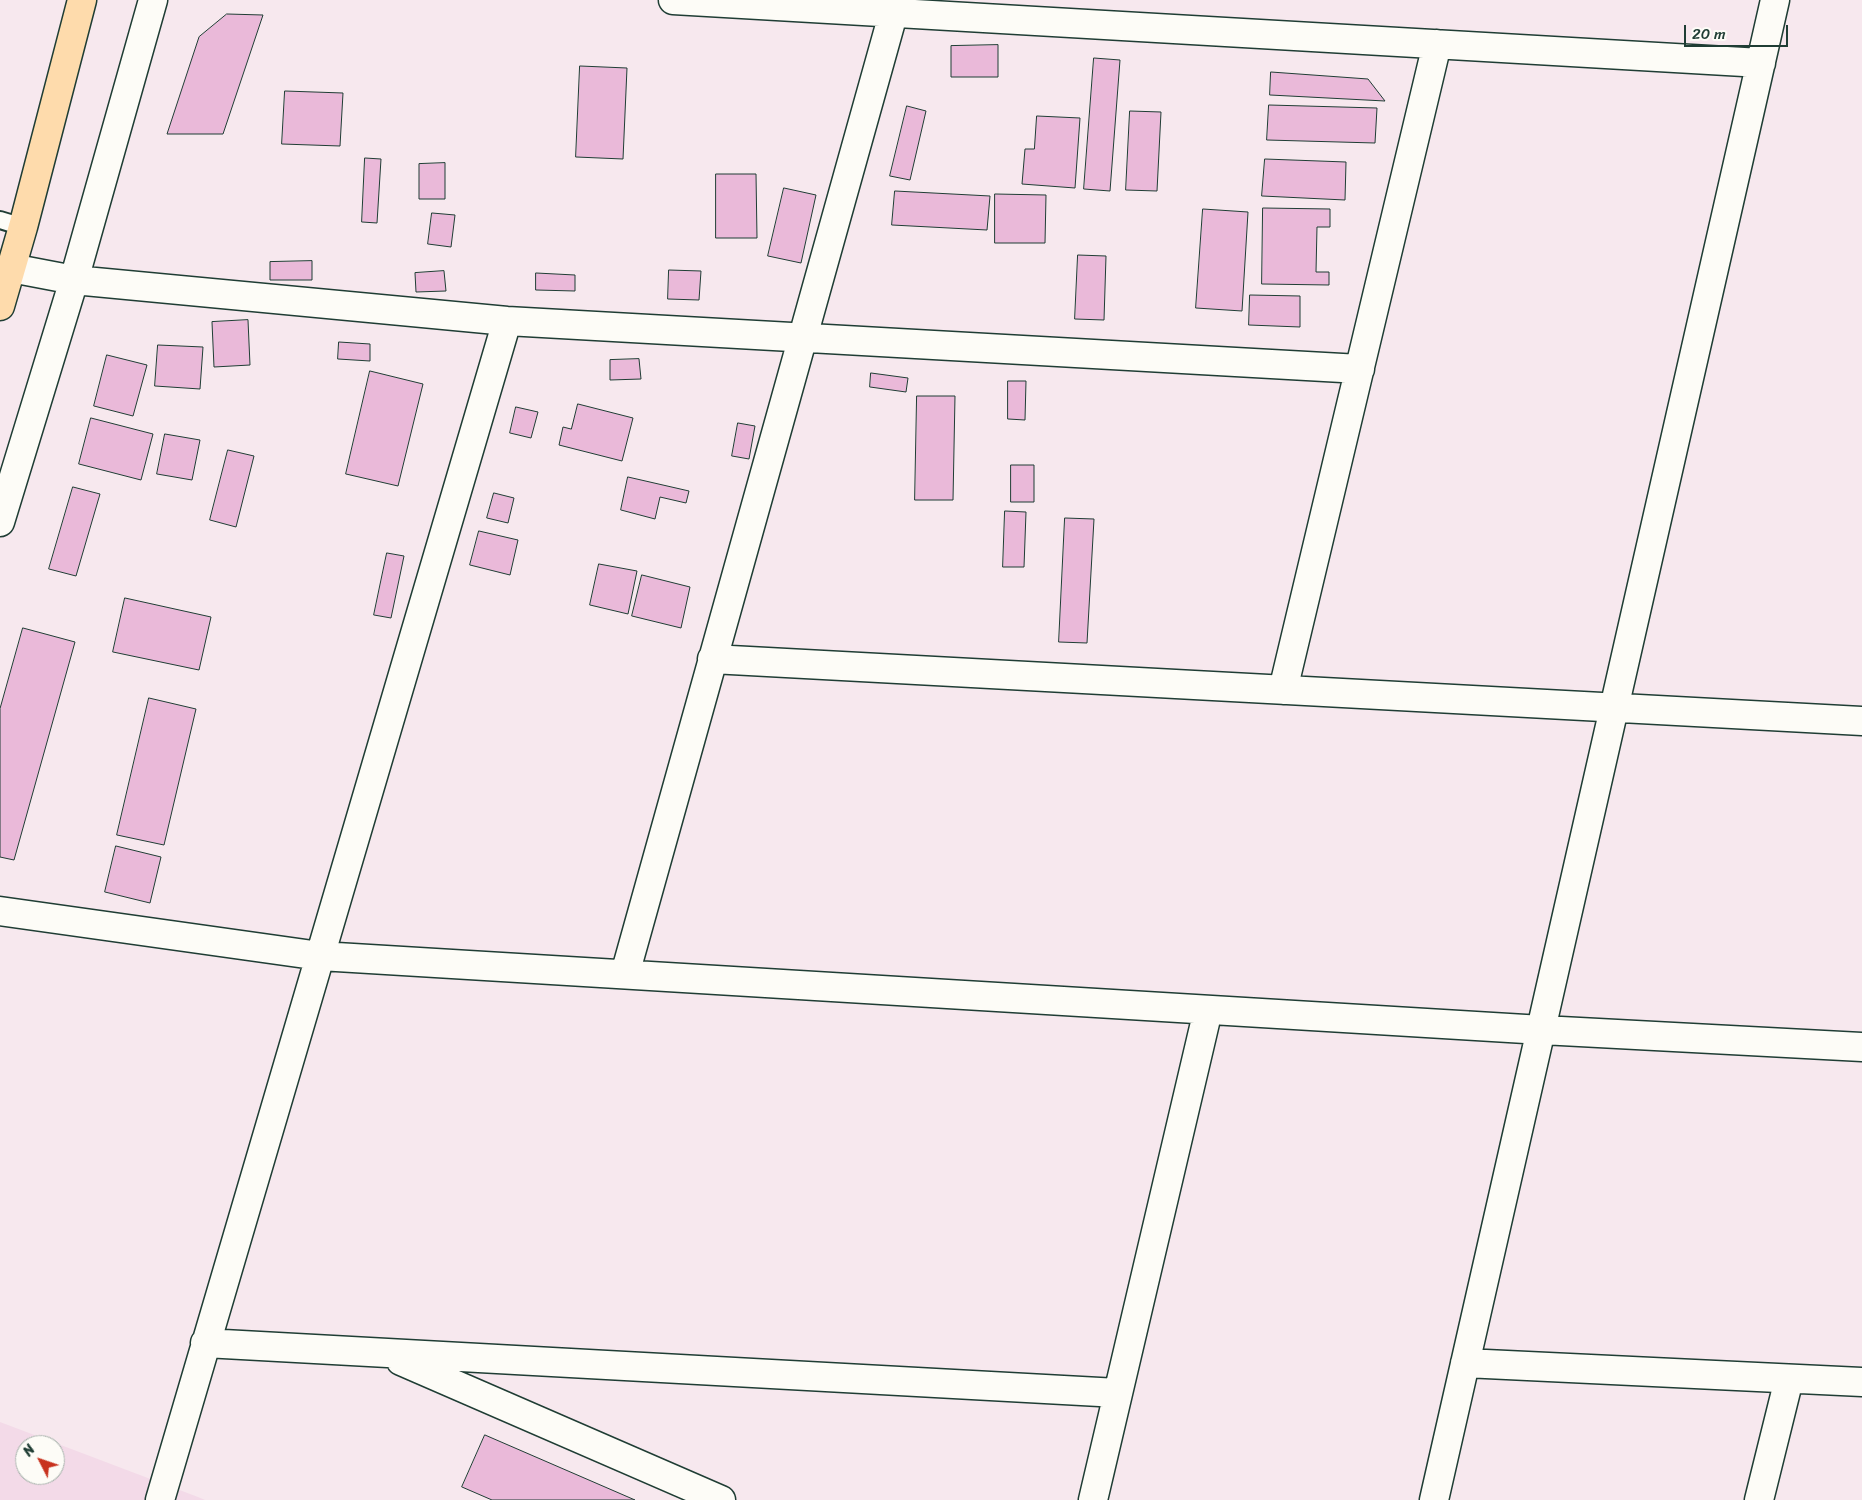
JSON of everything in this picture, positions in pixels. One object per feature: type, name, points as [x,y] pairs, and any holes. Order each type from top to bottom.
[{"type":"highway","points":[[0,306],[11,268],[12,223],[82,0]]},
{"type":"street","points":[[0,522],[74,280],[153,0]]},
{"type":"street","points":[[673,0],[895,6],[1437,44],[1761,62]]},
{"type":"street","points":[[1434,1500],[1775,0]]},
{"type":"street","points":[[625,974],[895,6]]},
{"type":"street","points":[[1284,690],[1437,44]]},
{"type":"street","points":[[11,268],[74,280],[507,321],[1360,369]]},
{"type":"street","points":[[160,1500],[507,321]]},
{"type":"street","points":[[712,659],[1862,721]]},
{"type":"street","points":[[0,911],[320,956],[1542,1030],[1862,1047]]},
{"type":"street","points":[[1093,1500],[1208,1010]]},
{"type":"street","points":[[205,1344],[1118,1393]]},
{"type":"street","points":[[384,1354],[721,1500]]},
{"type":"street","points":[[1465,1362],[1862,1382]]},
{"type":"street","points":[[1759,1500],[1790,1378]]},
{"type":"shaded area","points":[[0,1422],[34,1435],[15,1435],[15,1485],[65,1485],[65,1447],[205,1500],[0,1500]]},
{"type":"building","points":[[227,14],[263,15],[223,134],[167,134],[199,37]]},
{"type":"building","points":[[998,45],[998,77],[951,77],[951,46]]},
{"type":"building","points":[[1094,58],[1120,60],[1110,191],[1084,189]]},
{"type":"building","points":[[580,66],[627,68],[623,159],[576,157]]},
{"type":"building","points":[[1271,72],[1368,79],[1385,101],[1270,95]]},
{"type":"building","points":[[285,91],[343,93],[340,146],[282,144]]},
{"type":"building","points":[[1269,105],[1377,108],[1375,143],[1267,140]]},
{"type":"building","points":[[907,106],[926,111],[910,180],[890,176]]},
{"type":"building","points":[[1130,111],[1161,112],[1157,191],[1126,190]]},
{"type":"building","points":[[1037,116],[1080,118],[1075,188],[1022,184],[1025,149],[1034,149]]},
{"type":"building","points":[[365,158],[381,159],[377,223],[362,222]]},
{"type":"building","points":[[1265,159],[1346,162],[1345,200],[1262,196]]},
{"type":"building","points":[[445,163],[445,199],[419,199],[419,164]]},
{"type":"building","points":[[716,174],[756,174],[757,238],[716,238]]},
{"type":"building","points":[[784,188],[816,195],[801,263],[768,256]]},
{"type":"building","points":[[895,191],[990,196],[987,230],[892,225]]},
{"type":"building","points":[[995,194],[1046,195],[1045,243],[995,243]]},
{"type":"building","points":[[1263,208],[1330,209],[1330,227],[1317,227],[1316,272],[1329,272],[1329,285],[1262,284]]},
{"type":"building","points":[[1203,209],[1248,212],[1242,311],[1196,308]]},
{"type":"building","points":[[432,213],[455,215],[451,247],[428,244]]},
{"type":"building","points":[[1078,255],[1106,256],[1104,320],[1075,319]]},
{"type":"building","points":[[312,261],[312,280],[270,280],[270,262]]},
{"type":"building","points":[[669,270],[701,271],[699,300],[668,299]]},
{"type":"building","points":[[444,271],[446,291],[416,292],[415,273]]},
{"type":"building","points":[[536,273],[575,275],[575,291],[536,290]]},
{"type":"building","points":[[1250,295],[1300,296],[1300,327],[1249,325]]},
{"type":"building","points":[[248,320],[250,365],[214,367],[212,322]]},
{"type":"building","points":[[339,342],[370,344],[370,361],[338,359]]},
{"type":"building","points":[[158,345],[203,347],[200,389],[155,386]]},
{"type":"building","points":[[107,355],[147,365],[133,416],[94,406]]},
{"type":"building","points":[[639,359],[641,379],[610,380],[610,360]]},
{"type":"building","points":[[370,371],[423,384],[398,486],[346,474]]},
{"type":"building","points":[[871,373],[908,378],[906,392],[870,387]]},
{"type":"building","points":[[1008,381],[1026,381],[1025,420],[1008,419]]},
{"type":"building","points":[[917,396],[955,396],[953,500],[915,500]]},
{"type":"building","points":[[578,404],[633,418],[622,461],[559,445],[563,427],[571,429]]},
{"type":"building","points":[[516,407],[538,412],[531,438],[510,433]]},
{"type":"building","points":[[91,418],[153,434],[141,480],[79,464]]},
{"type":"building","points":[[738,423],[755,426],[749,459],[732,456]]},
{"type":"building","points":[[165,434],[200,440],[192,480],[157,474]]},
{"type":"building","points":[[228,450],[254,456],[236,527],[210,520]]},
{"type":"building","points":[[1011,465],[1034,465],[1034,502],[1011,502]]},
{"type":"building","points":[[628,477],[689,491],[686,503],[660,497],[655,519],[621,510]]},
{"type":"building","points":[[73,487],[100,494],[76,576],[49,569]]},
{"type":"building","points":[[494,493],[514,498],[508,523],[487,518]]},
{"type":"building","points":[[1005,511],[1026,512],[1024,567],[1003,567]]},
{"type":"building","points":[[1065,518],[1094,519],[1087,643],[1059,642]]},
{"type":"building","points":[[479,531],[518,540],[510,575],[470,565]]},
{"type":"building","points":[[387,553],[404,556],[391,618],[374,615]]},
{"type":"building","points":[[599,564],[637,571],[628,614],[590,605]]},
{"type":"building","points":[[642,575],[690,587],[681,628],[632,616]]},
{"type":"building","points":[[125,598],[211,617],[199,670],[113,652]]},
{"type":"building","points":[[23,628],[75,642],[14,860],[0,857],[0,709]]},
{"type":"building","points":[[149,698],[196,709],[164,845],[117,835]]},
{"type":"building","points":[[116,846],[161,857],[150,903],[105,892]]},
{"type":"building","points":[[485,1435],[635,1500],[492,1500],[462,1487]]}]
